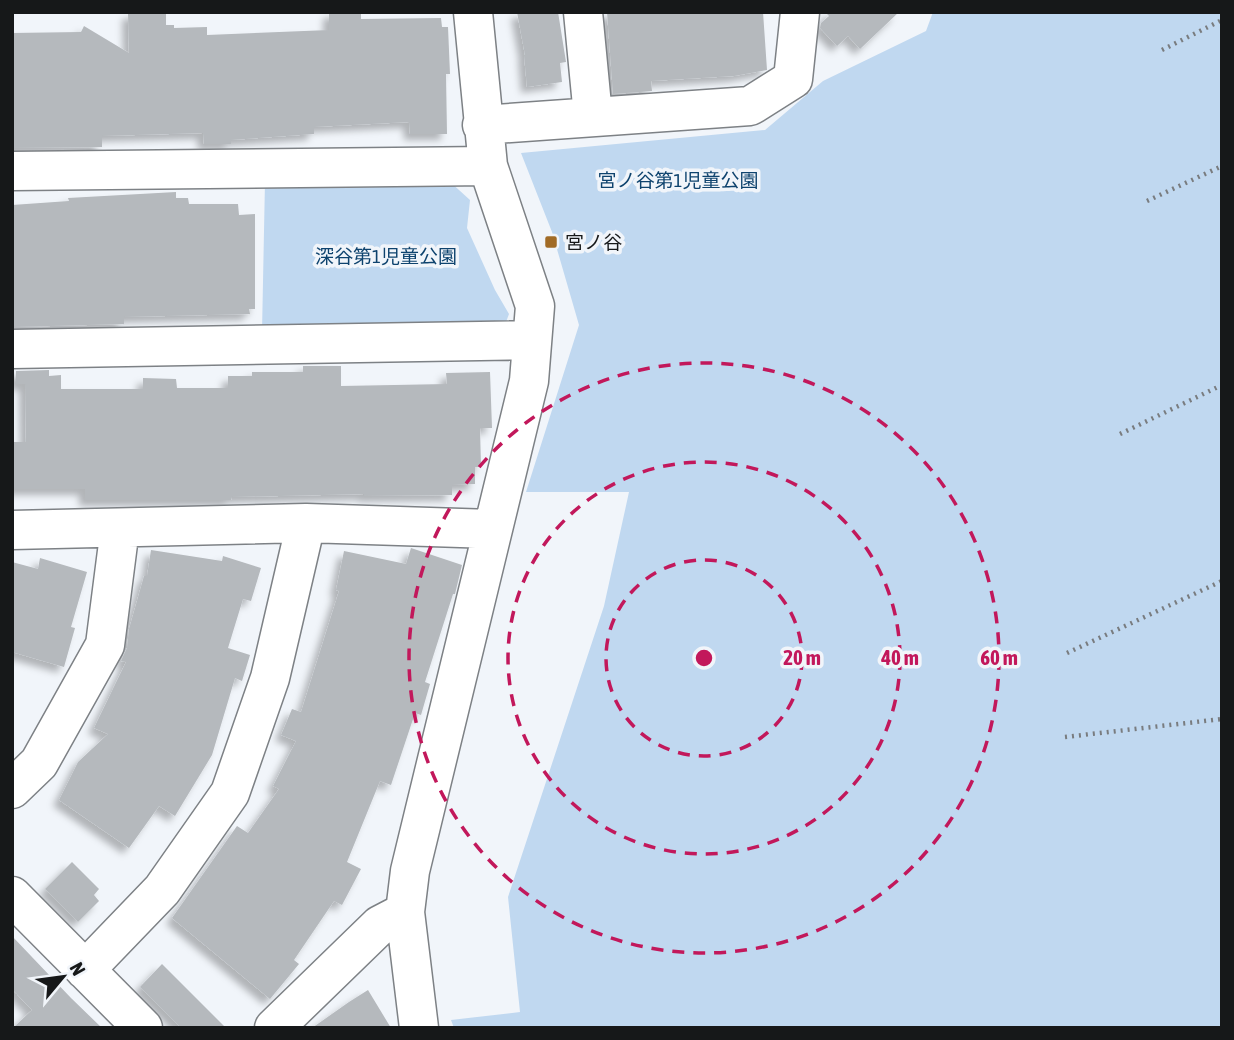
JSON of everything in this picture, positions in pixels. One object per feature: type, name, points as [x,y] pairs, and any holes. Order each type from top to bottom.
[{"type":"street","points":[[419,1028],[405,912],[410,872],[529,381],[535,306],[488,166],[473,12]]},
{"type":"street","points":[[583,12],[593,116]]},
{"type":"street","points":[[482,125],[750,106],[793,79],[800,12]]},
{"type":"street","points":[[12,171],[488,166]]},
{"type":"street","points":[[12,349],[532,340]]},
{"type":"street","points":[[12,530],[306,523],[492,529]]},
{"type":"street","points":[[85,970],[162,890],[230,793],[270,678],[306,523]]},
{"type":"street","points":[[12,789],[39,762],[104,645],[120,528]]},
{"type":"street","points":[[12,896],[143,1028]]},
{"type":"street","points":[[274,1028],[380,925],[405,912]]},
{"type":"path","points":[[1162,50],[1222,20]]},
{"type":"path","points":[[1147,201],[1222,166]]},
{"type":"path","points":[[1120,434],[1222,385]]},
{"type":"path","points":[[1067,653],[1222,581]]},
{"type":"path","points":[[1065,737],[1222,719]]},
{"type":"green space","name":"宮ノ谷第1児童公園","points":[[933,12],[1222,12],[1222,1028],[454,1028],[451,1020],[520,1012],[508,897],[604,606],[629,492],[526,492],[579,325],[552,232],[521,153],[765,130],[823,81],[926,31]]},
{"type":"green space","name":"深谷第1児童公園","points":[[448,180],[470,200],[467,228],[509,314],[503,330],[262,332],[265,181]]},
{"type":"building","points":[[166,12],[166,25],[174,25],[174,28],[207,27],[207,35],[329,30],[329,12],[355,12],[361,14],[361,19],[441,18],[442,27],[448,27],[450,74],[446,74],[447,134],[410,134],[409,122],[314,127],[314,134],[231,140],[231,144],[204,144],[203,133],[102,136],[102,147],[12,148],[12,33],[81,32],[84,26],[129,53],[128,13]]},
{"type":"building","points":[[517,12],[558,12],[566,62],[560,63],[562,82],[527,87],[525,55]]},
{"type":"building","points":[[607,12],[763,12],[767,70],[734,76],[651,81],[652,91],[613,94]]},
{"type":"building","points":[[825,12],[899,12],[860,49],[848,36],[837,46],[820,28],[821,23],[829,16]]},
{"type":"building","points":[[176,192],[176,198],[188,198],[189,204],[238,204],[239,215],[255,214],[255,309],[249,309],[250,314],[124,317],[124,324],[14,327],[12,205],[69,201],[68,198]]},
{"type":"building","points":[[303,366],[341,366],[341,386],[447,384],[446,373],[490,372],[492,428],[480,428],[481,467],[475,467],[475,484],[452,485],[452,495],[364,494],[232,497],[231,500],[85,500],[85,489],[14,489],[14,442],[26,442],[25,384],[16,384],[16,371],[49,370],[49,376],[61,375],[61,389],[143,389],[143,378],[176,379],[177,388],[228,388],[228,376],[252,376],[252,372],[303,372]]},
{"type":"building","points":[[411,548],[462,565],[425,682],[430,684],[421,715],[415,713],[391,785],[380,781],[347,862],[361,869],[342,905],[334,901],[294,960],[299,964],[270,999],[172,918],[237,826],[248,833],[279,789],[273,786],[296,741],[281,735],[292,709],[301,712],[339,591],[336,590],[344,551],[406,564]]},
{"type":"building","points":[[151,550],[222,561],[223,556],[261,568],[251,601],[243,599],[228,648],[250,655],[242,681],[235,678],[212,755],[175,816],[159,806],[129,848],[59,800],[78,762],[108,734],[94,728],[126,662],[121,661],[127,648],[129,629],[144,576],[147,576]]},
{"type":"building","points":[[40,558],[87,572],[71,627],[75,628],[64,667],[12,652],[12,562],[38,569]]},
{"type":"building","points":[[72,862],[99,889],[94,895],[99,901],[78,922],[45,889]]},
{"type":"building","points":[[12,936],[102,1028],[13,1028],[32,1010],[12,989]]},
{"type":"building","points":[[162,964],[226,1028],[181,1028],[140,987]]},
{"type":"building","points":[[368,990],[391,1028],[312,1028],[349,1002]]},
{"type":"place","name":"宮ノ谷","points":[[551,242]]}]
